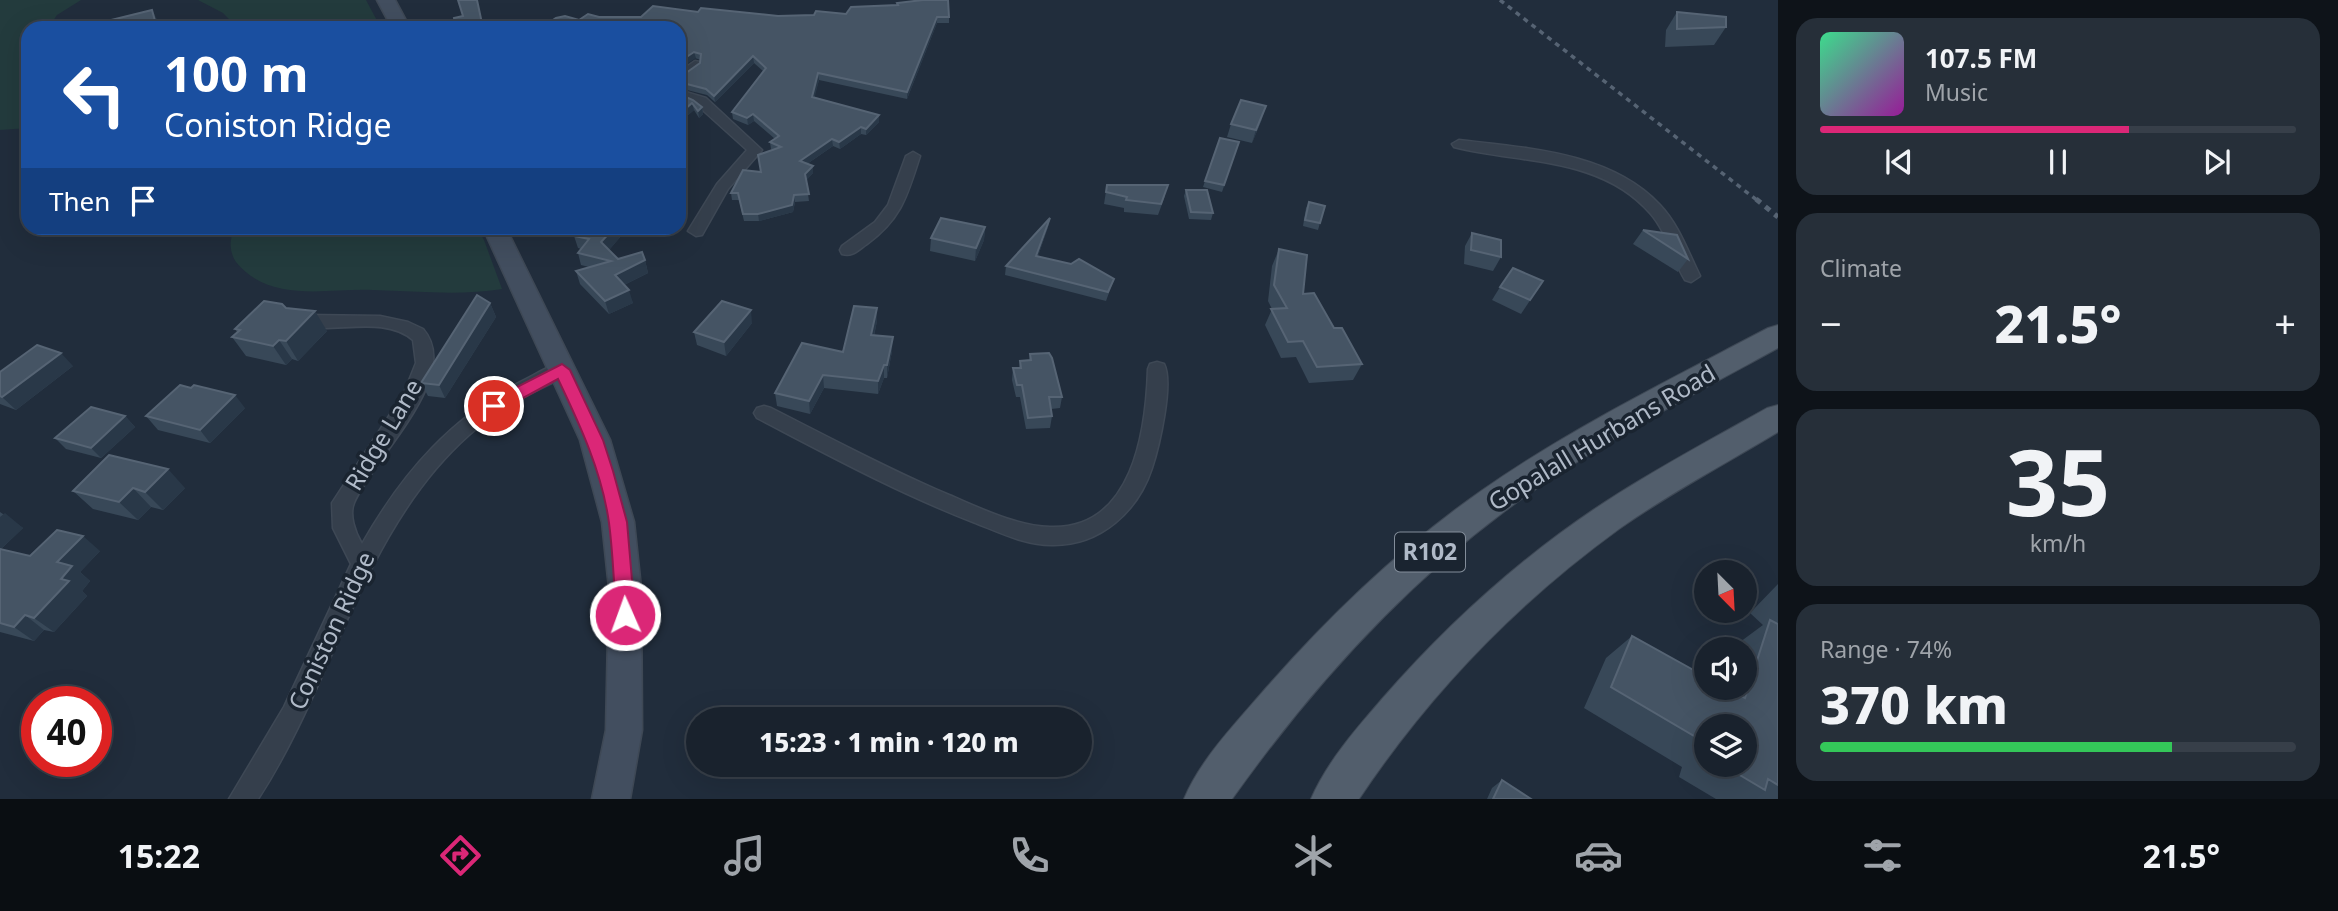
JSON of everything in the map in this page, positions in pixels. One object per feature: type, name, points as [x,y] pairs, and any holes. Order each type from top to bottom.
[{"type":"main road","name":"Gopalall Hurbans Road","points":[[1206,799],[1239,753],[1335,639],[1444,540],[1493,502],[1573,450],[1778,335]]},
{"type":"main road","points":[[1333,799],[1353,768],[1416,688],[1472,628],[1537,572],[1585,534],[1652,490],[1778,417]]},
{"type":"street","points":[[386,0],[397,21]]},
{"type":"street","points":[[686,73],[695,65]]},
{"type":"street","points":[[686,96],[701,101],[755,150],[722,187],[696,232]]},
{"type":"street","points":[[1459,144],[1575,164],[1616,178],[1655,209],[1691,276]]},
{"type":"street","points":[[848,250],[881,226],[896,206],[913,156]]},
{"type":"street","points":[[497,235],[595,440],[618,522],[625,588],[624,730],[611,799]]},
{"type":"street","name":"Ridge Lane","points":[[305,321],[392,324],[415,331],[423,340],[425,364],[421,377],[342,503],[343,531],[362,563]]},
{"type":"street","points":[[764,413],[939,502],[1009,527],[1060,537],[1093,529],[1107,519],[1132,490],[1149,453],[1157,408],[1157,369]]},
{"type":"street","name":"Coniston Ridge","points":[[242,799],[287,728],[344,596],[362,563],[394,510],[435,454],[462,429],[494,406],[562,370]]},
{"type":"green space","points":[[0,0],[81,0],[57,15],[53,21],[21,21],[21,128],[0,130]]},
{"type":"green space","points":[[198,0],[366,0],[377,21],[231,21],[223,13]]},
{"type":"green space","points":[[481,235],[502,289],[454,293],[282,289],[265,284],[236,262],[232,254],[232,236]]},
{"type":"building","points":[[458,0],[477,0],[482,21],[455,21],[454,18],[463,16]]},
{"type":"building","points":[[948,0],[949,17],[937,17],[907,92],[818,73],[812,97],[879,115],[866,129],[861,127],[839,142],[832,139],[800,161],[813,166],[805,174],[809,194],[794,195],[792,205],[758,214],[743,214],[738,193],[731,193],[743,170],[761,172],[758,155],[781,147],[770,142],[779,136],[753,114],[747,118],[732,112],[766,68],[753,56],[714,96],[706,89],[686,84],[686,73],[700,63],[701,54],[694,52],[686,57],[686,21],[552,21],[565,16],[579,20],[588,14],[599,17],[641,17],[653,6],[698,12],[701,8],[778,16],[814,15],[816,11],[846,14],[851,7],[898,5],[897,3]]},
{"type":"building","points":[[152,10],[155,21],[107,21]]},
{"type":"building","points":[[1677,12],[1726,17],[1726,27],[1677,29]]},
{"type":"building","points":[[686,97],[702,107],[698,111],[692,103],[686,108]]},
{"type":"building","points":[[1241,100],[1266,106],[1256,130],[1231,124]]},
{"type":"building","points":[[1220,138],[1239,142],[1224,185],[1205,181]]},
{"type":"building","points":[[1107,185],[1168,185],[1161,204],[1126,200],[1127,197],[1106,192]]},
{"type":"building","points":[[1186,190],[1207,190],[1213,213],[1191,212]]},
{"type":"building","points":[[1309,202],[1325,206],[1320,223],[1305,220]]},
{"type":"building","points":[[941,218],[985,227],[976,248],[931,238]]},
{"type":"building","points":[[1050,218],[1036,256],[1071,264],[1079,259],[1114,279],[1108,292],[1006,266]]},
{"type":"building","points":[[1643,230],[1677,235],[1688,259]]},
{"type":"building","points":[[1472,233],[1501,240],[1501,257],[1471,250]]},
{"type":"building","points":[[608,235],[601,242],[618,259],[642,252],[645,260],[615,275],[629,290],[605,301],[576,271],[611,261],[578,253],[589,239],[574,236]]},
{"type":"building","points":[[1279,249],[1307,255],[1303,294],[1314,293],[1334,328],[1342,328],[1362,364],[1317,367],[1303,341],[1288,342],[1271,309],[1287,308],[1274,285]]},
{"type":"building","points":[[1513,268],[1543,281],[1530,300],[1500,287]]},
{"type":"building","points":[[477,295],[490,303],[439,385],[421,383]]},
{"type":"building","points":[[264,301],[282,304],[286,308],[315,311],[286,341],[279,340],[273,346],[232,337],[240,330],[235,329]]},
{"type":"building","points":[[722,301],[751,310],[724,342],[694,332]]},
{"type":"building","points":[[854,306],[877,308],[871,335],[893,337],[887,365],[884,365],[878,381],[823,375],[809,401],[775,393],[802,343],[843,352]]},
{"type":"building","points":[[37,345],[61,353],[0,396],[0,372]]},
{"type":"building","points":[[1049,353],[1062,397],[1049,397],[1052,416],[1028,418],[1022,385],[1017,385],[1013,368],[1021,368],[1020,361],[1031,360],[1030,354]]},
{"type":"building","points":[[180,385],[191,388],[194,385],[235,395],[200,430],[146,416]]},
{"type":"building","points":[[91,407],[125,416],[91,448],[55,438]]},
{"type":"building","points":[[109,455],[168,469],[145,492],[133,488],[119,502],[73,491]]},
{"type":"building","points":[[57,530],[83,536],[57,562],[72,566],[61,579],[69,581],[34,618],[25,615],[14,627],[0,623],[0,549],[30,556]]},
{"type":"building","points":[[1770,620],[1778,624],[1778,785],[1768,779],[1765,790],[1743,777],[1757,777],[1757,714],[1694,714],[1694,736],[1611,687],[1632,636],[1694,670],[1694,700],[1757,700],[1757,661]]},
{"type":"building","points":[[1502,780],[1531,799],[1493,799]]},
{"type":"railway","points":[[1500,0],[1758,201]]},
{"type":"railway","points":[[1756,199],[1778,217]]},
{"type":"route","points":[[494,406],[562,370],[595,440],[605,471],[618,522],[625,615]]}]
